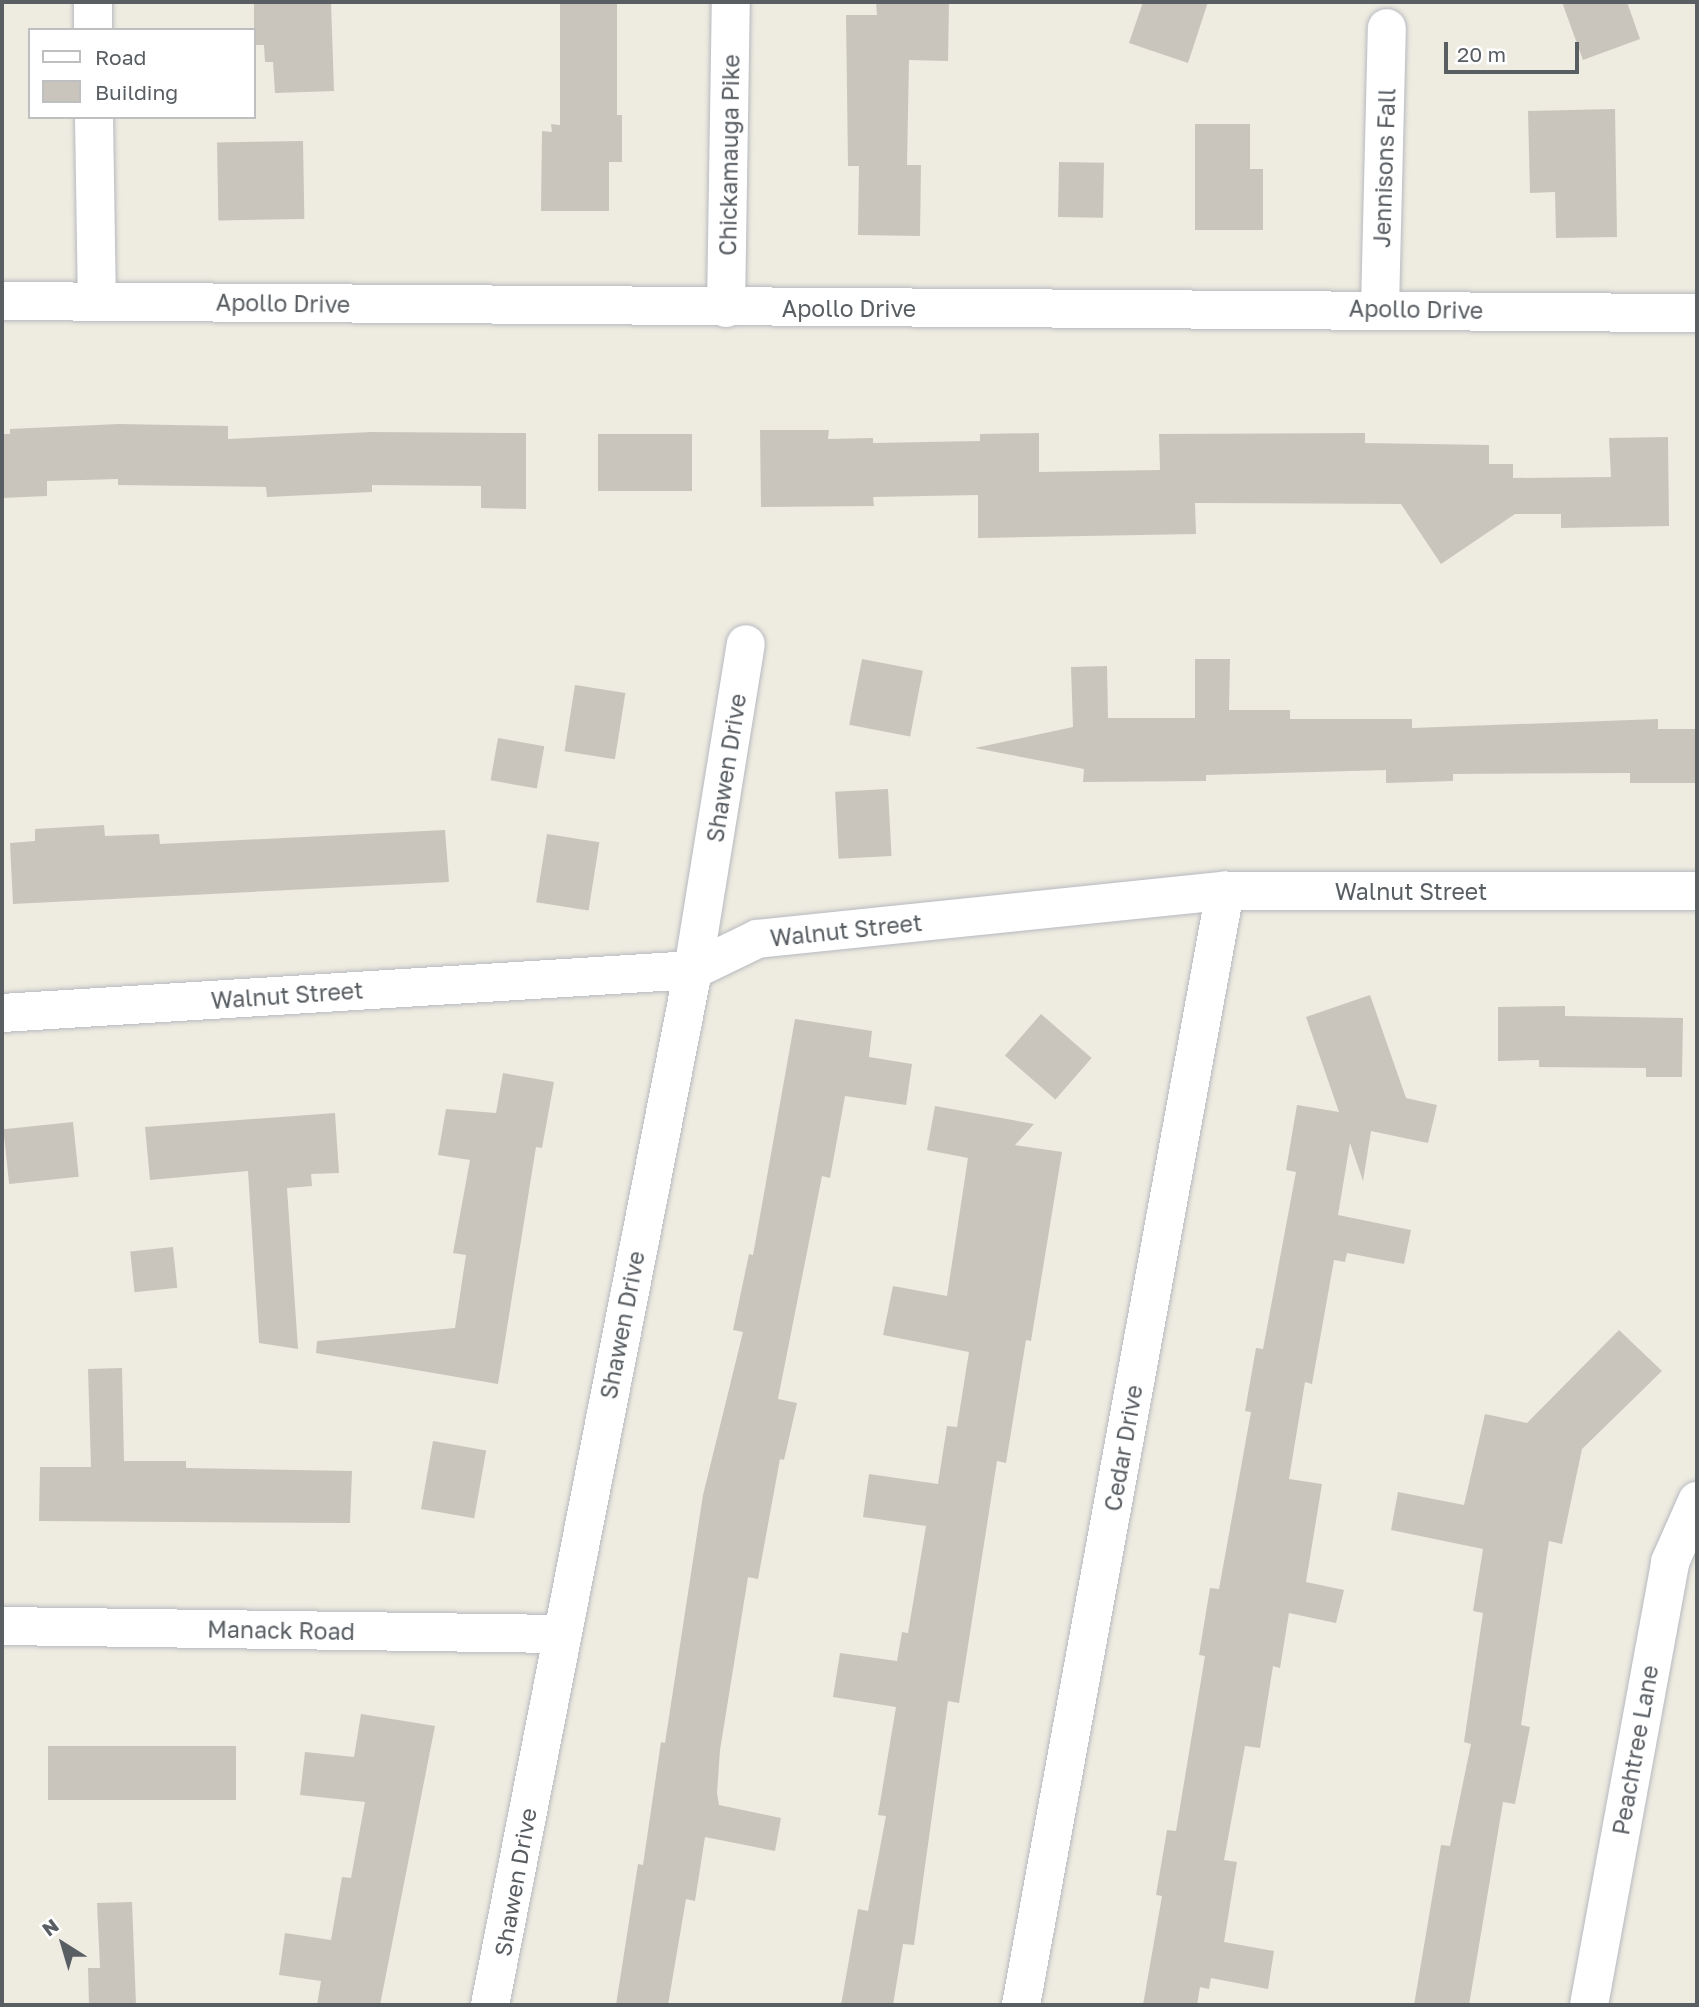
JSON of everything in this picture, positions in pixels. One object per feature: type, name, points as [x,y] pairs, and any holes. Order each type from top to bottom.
[{"type":"street","points":[[93,2],[93,28]]},
{"type":"street","name":"Chickamauga Pike","points":[[726,308],[731,2]]},
{"type":"street","name":"Jennisons Fall","points":[[1380,308],[1388,27]]},
{"type":"street","points":[[94,119],[97,301]]},
{"type":"street","name":"Apollo Drive","points":[[2,301],[726,308],[1380,308],[1697,313]]},
{"type":"street","name":"Shawen Drive","points":[[490,2005],[693,970],[746,644]]},
{"type":"street","name":"Walnut Street","points":[[2,1013],[693,970],[757,939],[1225,891],[1697,891]]},
{"type":"street","name":"Cedar Drive","points":[[1021,2005],[1225,891]]},
{"type":"street","name":"Peachtree Lane","points":[[1589,2005],[1670,1562],[1697,1500]]},
{"type":"street","name":"Manack Road","points":[[2,1626],[561,1634]]},
{"type":"building","points":[[254,2],[331,2],[334,91],[275,93],[273,62],[265,62],[264,45],[256,45]]},
{"type":"building","points":[[560,2],[617,2],[617,115],[622,115],[622,162],[609,162],[609,211],[541,211],[542,131],[552,132],[551,124],[560,125]]},
{"type":"building","points":[[876,2],[949,2],[948,61],[909,60],[907,165],[921,165],[920,236],[858,235],[859,166],[848,166],[846,15],[877,15]]},
{"type":"building","points":[[1143,2],[1208,2],[1188,63],[1129,43]]},
{"type":"building","points":[[1562,2],[1627,2],[1640,39],[1583,60]]},
{"type":"building","points":[[1615,109],[1617,237],[1556,238],[1555,192],[1530,193],[1528,111]]},
{"type":"building","points":[[1195,124],[1250,124],[1250,169],[1263,169],[1263,230],[1195,230]]},
{"type":"building","points":[[303,141],[304,219],[218,220],[217,143]]},
{"type":"building","points":[[1059,162],[1104,163],[1103,218],[1058,217]]},
{"type":"building","points":[[119,424],[228,426],[228,439],[371,432],[526,433],[526,509],[481,508],[481,486],[372,485],[372,492],[267,497],[266,487],[118,485],[118,479],[47,481],[47,496],[2,498],[2,434],[10,434],[10,429]]},
{"type":"building","points":[[760,430],[829,430],[828,439],[873,438],[873,443],[980,441],[980,434],[1039,433],[1039,472],[1160,470],[1159,434],[1365,433],[1365,443],[1489,445],[1489,464],[1513,464],[1513,478],[1611,477],[1609,438],[1668,437],[1669,526],[1561,528],[1561,514],[1515,514],[1441,564],[1401,504],[1195,503],[1196,534],[978,538],[978,495],[873,497],[874,506],[761,507]]},
{"type":"building","points":[[598,434],[692,434],[692,491],[598,491]]},
{"type":"building","points":[[862,659],[923,671],[910,737],[849,725]]},
{"type":"building","points":[[1195,659],[1230,659],[1229,710],[1290,710],[1290,719],[1412,719],[1412,728],[1658,719],[1658,729],[1697,729],[1697,783],[1630,783],[1630,773],[1453,774],[1453,781],[1386,783],[1386,770],[1206,775],[1206,781],[1083,782],[1084,769],[975,748],[1073,727],[1071,667],[1107,666],[1108,718],[1195,718]]},
{"type":"building","points":[[575,685],[625,693],[615,759],[565,751]]},
{"type":"building","points":[[498,738],[544,746],[537,789],[491,780]]},
{"type":"building","points":[[888,789],[892,856],[839,859],[835,792]]},
{"type":"building","points":[[104,825],[105,836],[159,834],[160,844],[445,830],[449,882],[13,904],[10,843],[35,841],[35,829]]},
{"type":"building","points":[[547,834],[599,842],[589,910],[536,902]]},
{"type":"building","points":[[1370,995],[1406,1098],[1437,1105],[1428,1143],[1371,1131],[1363,1181],[1350,1143],[1338,1215],[1411,1230],[1404,1264],[1347,1253],[1345,1262],[1334,1260],[1312,1384],[1305,1382],[1289,1479],[1322,1484],[1306,1582],[1344,1590],[1336,1623],[1289,1613],[1280,1668],[1273,1666],[1260,1748],[1245,1746],[1224,1860],[1237,1862],[1224,1942],[1274,1951],[1268,1989],[1211,1978],[1209,1989],[1200,1987],[1197,2005],[1143,2005],[1162,1896],[1156,1895],[1167,1830],[1176,1831],[1205,1656],[1199,1655],[1210,1588],[1219,1589],[1251,1412],[1245,1411],[1256,1348],[1263,1349],[1296,1172],[1286,1170],[1297,1105],[1339,1112],[1306,1017]]},
{"type":"building","points":[[1565,1006],[1565,1016],[1683,1018],[1682,1077],[1646,1077],[1646,1068],[1539,1067],[1539,1060],[1498,1061],[1498,1007]]},
{"type":"building","points":[[1041,1014],[1092,1058],[1055,1099],[1005,1056]]},
{"type":"building","points":[[795,1019],[872,1031],[869,1057],[912,1064],[906,1105],[845,1096],[830,1178],[822,1176],[778,1399],[797,1403],[784,1460],[780,1459],[758,1579],[748,1577],[720,1750],[717,1793],[719,1805],[781,1818],[775,1851],[705,1837],[695,1901],[686,1899],[668,2005],[616,2005],[638,1864],[643,1865],[661,1742],[665,1743],[703,1495],[743,1332],[733,1330],[749,1254],[753,1255]]},
{"type":"building","points":[[503,1073],[554,1082],[542,1148],[536,1147],[498,1384],[316,1353],[317,1341],[455,1328],[466,1255],[453,1253],[470,1160],[438,1155],[446,1109],[496,1113]]},
{"type":"building","points":[[935,1106],[1034,1124],[1015,1145],[1062,1152],[1031,1341],[1026,1340],[1006,1463],[997,1461],[959,1703],[948,1701],[914,1945],[903,1944],[893,2005],[841,2005],[858,1909],[868,1911],[886,1816],[878,1815],[896,1707],[833,1697],[840,1653],[897,1661],[902,1632],[908,1633],[926,1526],[863,1517],[869,1474],[938,1484],[947,1426],[957,1427],[969,1352],[883,1335],[893,1286],[947,1296],[968,1158],[927,1150]]},
{"type":"building","points":[[335,1113],[339,1173],[311,1174],[312,1186],[287,1188],[298,1349],[259,1343],[248,1171],[150,1180],[145,1127]]},
{"type":"building","points":[[73,1122],[79,1177],[9,1184],[3,1129]]},
{"type":"building","points":[[173,1247],[177,1288],[135,1292],[130,1251]]},
{"type":"building","points":[[1619,1330],[1662,1371],[1582,1449],[1562,1544],[1549,1541],[1521,1725],[1530,1727],[1515,1804],[1503,1802],[1469,2005],[1414,2005],[1441,1845],[1450,1846],[1471,1744],[1464,1742],[1483,1613],[1473,1611],[1483,1549],[1391,1530],[1398,1492],[1464,1505],[1485,1414],[1527,1423]]},
{"type":"building","points":[[122,1368],[124,1461],[186,1461],[186,1468],[352,1471],[350,1523],[39,1521],[40,1467],[91,1467],[88,1369]]},
{"type":"building","points":[[433,1441],[486,1450],[474,1518],[421,1509]]},
{"type":"building","points":[[361,1714],[435,1726],[380,2005],[317,2005],[321,1981],[279,1975],[285,1933],[331,1940],[342,1877],[351,1878],[365,1802],[300,1795],[305,1752],[354,1757]]},
{"type":"building","points":[[48,1746],[236,1746],[236,1800],[48,1800]]},
{"type":"building","points":[[132,1902],[136,2005],[89,2005],[88,1968],[100,1968],[97,1903]]}]
